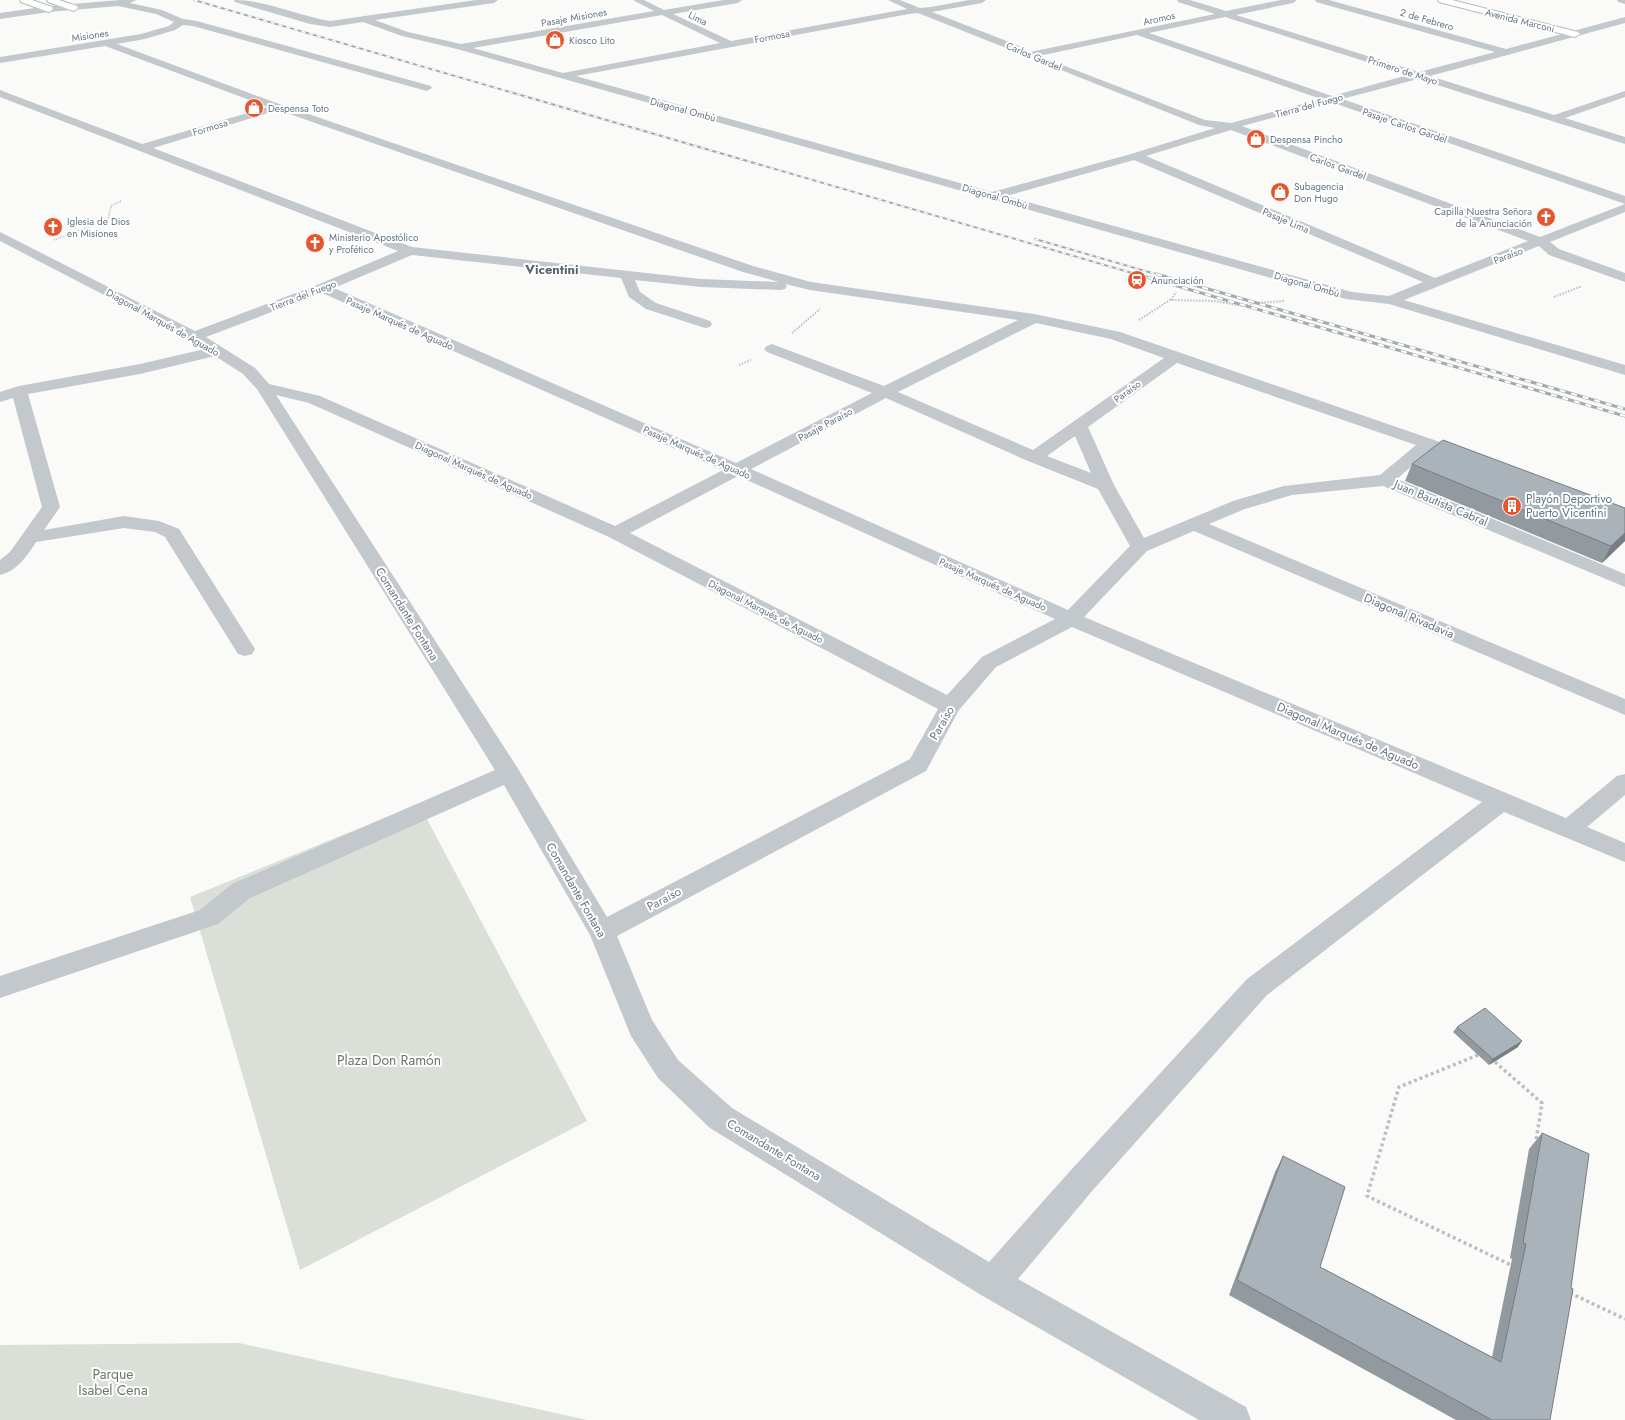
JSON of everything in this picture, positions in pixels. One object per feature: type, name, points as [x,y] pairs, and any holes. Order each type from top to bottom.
[{"type":"main road","points":[[24,0],[50,4]]},
{"type":"main road","name":"Avenida Marconi","points":[[1442,0],[1575,34]]},
{"type":"main road","name":"Avenida Marconi","points":[[1466,0],[1587,30]]},
{"type":"street","points":[[0,16],[50,4],[74,8],[133,0]]},
{"type":"street","points":[[238,0],[310,21],[330,24],[366,20],[494,0]]},
{"type":"street","name":"Lima","points":[[637,0],[729,44]]},
{"type":"street","name":"Pasaje Misiones","points":[[460,47],[738,0]]},
{"type":"street","name":"Carlos Gardel","points":[[892,0],[1203,123],[1231,126],[1542,242],[1554,252],[1625,278]]},
{"type":"street","name":"Formosa","points":[[561,76],[729,44],[982,0]]},
{"type":"street","name":"Primero de Mayo","points":[[1181,0],[1625,141]]},
{"type":"street","name":"Aromos","points":[[1029,55],[1293,0]]},
{"type":"street","name":"2 de Febrero","points":[[1319,0],[1506,52]]},
{"type":"street","points":[[1621,0],[1625,1]]},
{"type":"street","points":[[118,3],[159,12],[181,22],[194,23],[428,88]]},
{"type":"street","points":[[394,7],[405,14]]},
{"type":"street","name":"Diagonal Ombú","points":[[366,20],[405,34],[460,47],[1351,296],[1390,300],[1625,370]]},
{"type":"street","name":"Tierra del Fuego","points":[[994,195],[1135,156],[1231,126],[1625,20]]},
{"type":"street","name":"Misiones","points":[[0,60],[108,44],[142,37],[172,28],[181,22]]},
{"type":"street","name":"Pasaje Carlos Gardel","points":[[1140,33],[1330,100],[1625,200]]},
{"type":"street","points":[[108,44],[278,107],[748,269],[810,286]]},
{"type":"street","points":[[0,93],[410,251],[701,284],[810,286],[1034,318],[1115,335],[1175,357],[1428,443],[1472,460]]},
{"type":"street","points":[[1553,119],[1624,94]]},
{"type":"street","name":"Formosa","points":[[142,148],[278,107]]},
{"type":"street","name":"Pasaje Lima","points":[[1135,156],[1436,283]]},
{"type":"street","name":"Paraíso","points":[[1390,300],[1542,242],[1625,208]]},
{"type":"street","name":"Diagonal Marqués de Aguado","points":[[0,236],[194,336],[249,371],[263,387],[314,399],[616,534],[950,706]]},
{"type":"street","name":"Tierra del Fuego","points":[[194,336],[322,288],[410,251]]},
{"type":"street","points":[[627,276],[634,294],[651,306],[705,324]]},
{"type":"street","name":"Pasaje Marqués de Aguado","points":[[322,288],[738,470],[1071,619]]},
{"type":"street","name":"Pasaje Paraíso","points":[[616,534],[885,392],[1034,318]]},
{"type":"street","points":[[772,349],[885,392],[1034,457],[1105,485]]},
{"type":"street","points":[[0,397],[19,391],[140,369],[217,351]]},
{"type":"street","name":"Paraíso","points":[[1034,457],[1175,357]]},
{"type":"street","name":"Comandante Fontana","points":[[263,387],[509,773],[602,932],[641,1027],[668,1070],[720,1118],[993,1283],[1233,1420]]},
{"type":"street","points":[[0,568],[17,556],[51,507],[19,391]]},
{"type":"street","points":[[1079,426],[1105,485],[1140,547]]},
{"type":"street","points":[[1385,480],[1428,443]]},
{"type":"street","name":"Juan Bautista Cabral","points":[[1140,547],[1239,505],[1290,490],[1385,480],[1624,580]]},
{"type":"street","points":[[29,538],[124,522],[159,527],[172,533],[245,649]]},
{"type":"street","name":"Diagonal Rivadavia","points":[[1193,524],[1625,708]]},
{"type":"street","name":"Paraíso","points":[[602,932],[918,765],[950,706],[989,662],[1071,619],[1140,547]]},
{"type":"street","name":"Diagonal Marqués de Aguado","points":[[1071,619],[1625,853]]},
{"type":"street","points":[[0,987],[209,917],[241,891],[509,773]]},
{"type":"street","points":[[1568,829],[1625,782]]},
{"type":"street","points":[[993,1283],[1082,1180],[1257,987],[1501,801]]},
{"type":"path","points":[[28,250],[108,220],[111,206],[121,201]]},
{"type":"path","points":[[739,366],[772,349],[843,290]]},
{"type":"path","points":[[1115,335],[1170,300],[1176,292]]},
{"type":"path","points":[[1170,300],[1214,301]]},
{"type":"path","points":[[1478,1055],[1399,1086],[1367,1196],[1518,1268]]},
{"type":"path","points":[[1495,1062],[1542,1103],[1536,1145]]},
{"type":"path","points":[[1568,1291],[1625,1319]]},
{"type":"green space","name":"Plaza Don Ramón","points":[[419,804],[587,1121],[300,1270],[190,897]]},
{"type":"green space","name":"Parque Isabel Cena","points":[[239,1343],[587,1420],[0,1420],[0,1345]]},
{"type":"building","points":[[1443,440],[1625,508],[1625,533],[1611,546],[1412,464]]},
{"type":"building","points":[[1485,1008],[1522,1041],[1493,1059],[1457,1027]]},
{"type":"building","points":[[1542,1133],[1589,1154],[1571,1288],[1573,1289],[1550,1420],[1492,1420],[1237,1280],[1283,1156],[1345,1187],[1320,1267],[1501,1362],[1526,1244],[1523,1243]]},
{"type":"railway","points":[[194,0],[1139,275]]},
{"type":"railway","points":[[1035,239],[1159,275]]},
{"type":"railway","points":[[1136,274],[1625,416]]},
{"type":"railway","points":[[1156,274],[1625,409]]},
{"type":"place","name":"Kiosco Lito","points":[[555,40]]},
{"type":"place","name":"Despensa Toto","points":[[254,108]]},
{"type":"place","name":"Despensa Pincho","points":[[1256,139]]},
{"type":"place","name":"Subagencia Don Hugo","points":[[1280,192]]},
{"type":"place","name":"Capilla Nuestra Señora de la Anunciación","points":[[1546,217]]},
{"type":"place","name":"Iglesia de Dios en Misiones","points":[[53,227]]},
{"type":"place","name":"Ministerio Apostólico y Profético","points":[[315,243]]},
{"type":"place","name":"Anunciación","points":[[1137,280]]},
{"type":"place","name":"Playón Deportivo Puerto Vicentini","points":[[1512,506]]},
{"type":"district","name":"Vicentini","points":[[552,269]]}]
